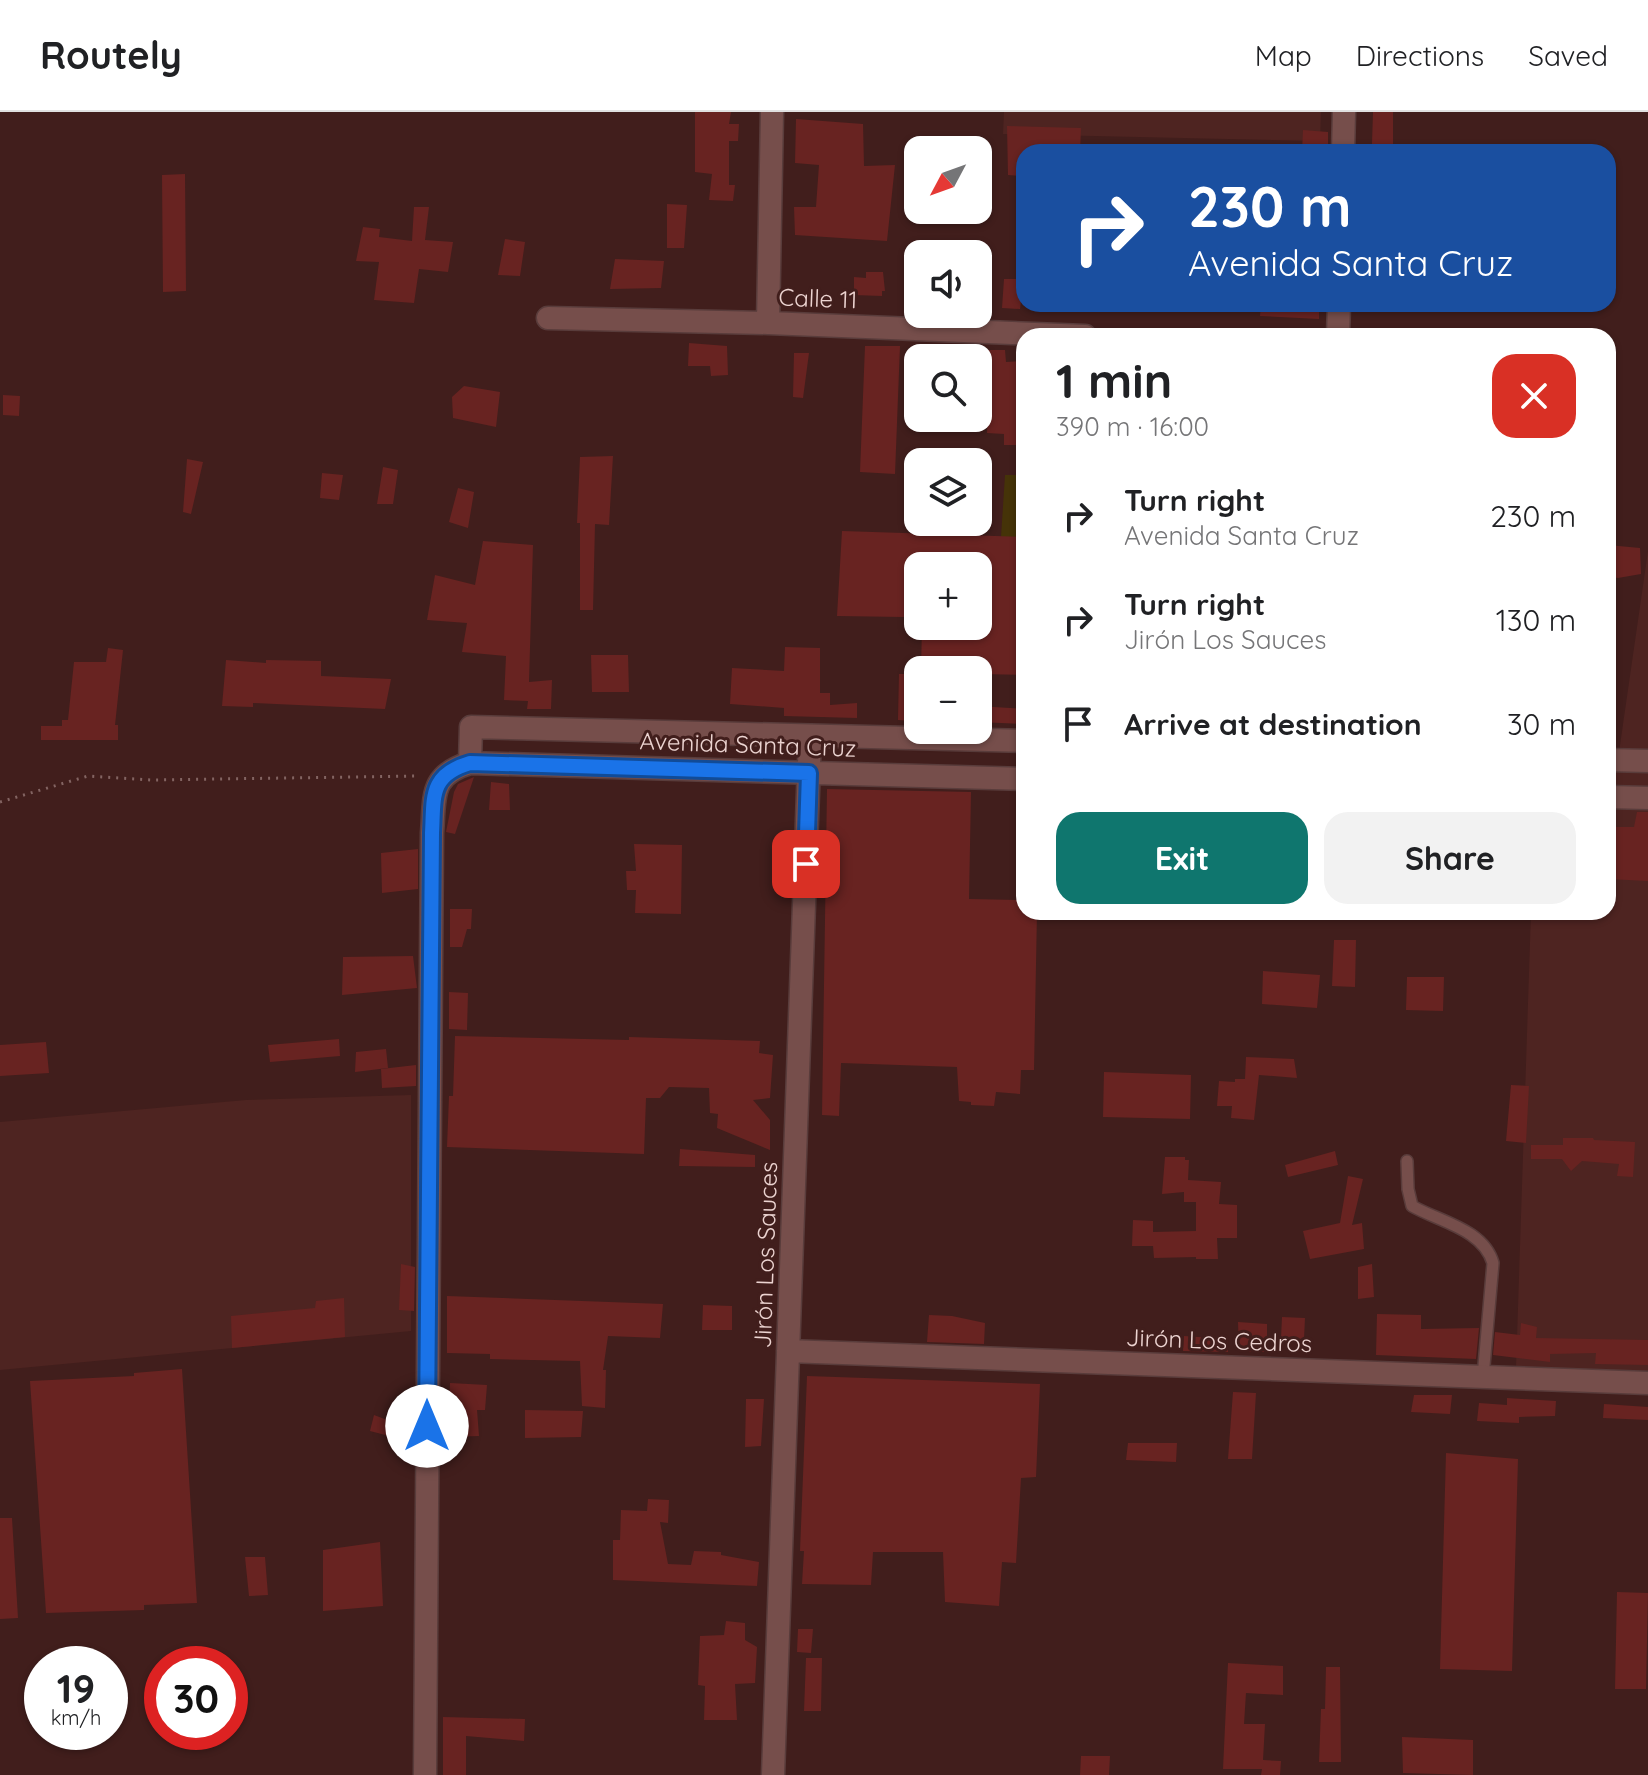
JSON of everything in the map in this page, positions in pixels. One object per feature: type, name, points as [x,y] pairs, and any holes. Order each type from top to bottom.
[{"type":"street","points":[[768,323],[772,112]]},
{"type":"street","points":[[1343,144],[1344,112]]},
{"type":"street","name":"Calle 11","points":[[548,318],[1016,333]]},
{"type":"street","name":"Avenida Santa Cruz","points":[[1016,741],[471,727],[470,763],[1016,779]]},
{"type":"street","name":"Jirón Los Sauces","points":[[773,1775],[810,736]]},
{"type":"street","points":[[1616,760],[1648,761]]},
{"type":"street","points":[[425,1775],[432,833],[435,787],[455,767],[470,763]]},
{"type":"street","points":[[1616,797],[1648,798]]},
{"type":"street","name":"Jirón Los Cedros","points":[[788,1351],[1648,1383]]},
{"type":"lane","points":[[1407,1161],[1412,1206],[1480,1240],[1489,1249],[1493,1263],[1483,1377]]},
{"type":"path","points":[[0,802],[88,776],[152,780],[443,776]]},
{"type":"shaded area","points":[[1004,112],[1321,112],[1320,141],[1003,134]]},
{"type":"shaded area","points":[[1005,475],[1016,475],[1016,537],[1001,537]]},
{"type":"shaded area","points":[[1648,551],[1648,1381],[1516,1368],[1531,920],[1616,920],[1616,752],[1619,752]]},
{"type":"shaded area","points":[[411,1095],[411,1331],[0,1370],[0,1122],[246,1100]]},
{"type":"building","points":[[695,112],[731,112],[729,124],[739,124],[738,141],[729,141],[729,185],[735,185],[733,201],[709,200],[712,174],[695,172]]},
{"type":"building","points":[[1373,112],[1393,112],[1393,144],[1372,144]]},
{"type":"building","points":[[796,119],[863,124],[864,166],[895,165],[887,241],[795,235],[794,207],[816,207],[819,165],[795,163]]},
{"type":"building","points":[[1007,126],[1081,128],[1080,144],[1016,144],[1016,176],[1008,175]]},
{"type":"building","points":[[1303,130],[1328,132],[1328,144],[1302,144]]},
{"type":"building","points":[[185,174],[186,291],[163,292],[162,175]]},
{"type":"building","points":[[667,204],[687,205],[684,248],[667,248]]},
{"type":"building","points":[[414,207],[429,207],[425,240],[453,242],[448,272],[419,269],[414,303],[374,300],[379,262],[356,261],[363,227],[380,229],[379,237],[412,241]]},
{"type":"building","points":[[505,239],[525,242],[520,276],[498,275]]},
{"type":"building","points":[[615,259],[664,261],[661,288],[610,289]]},
{"type":"building","points":[[866,272],[883,272],[885,291],[882,291],[882,296],[854,295],[854,277],[866,278]]},
{"type":"building","points":[[1004,279],[1016,279],[1016,309],[1002,308]]},
{"type":"building","points":[[1260,312],[1319,312],[1319,319],[1260,316]]},
{"type":"building","points":[[689,343],[727,346],[728,375],[711,376],[710,366],[688,366]]},
{"type":"building","points":[[865,346],[900,346],[895,474],[860,472]]},
{"type":"building","points":[[992,350],[1005,350],[1006,362],[1016,361],[1016,445],[1004,445],[1004,434],[987,433],[992,432]]},
{"type":"building","points":[[794,353],[809,353],[803,398],[793,397]]},
{"type":"building","points":[[464,386],[500,392],[496,427],[453,418],[452,397]]},
{"type":"building","points":[[3,395],[20,396],[19,416],[3,415]]},
{"type":"building","points":[[613,456],[609,525],[595,524],[593,610],[580,610],[580,523],[577,523],[580,457]]},
{"type":"building","points":[[187,459],[203,462],[191,514],[183,512]]},
{"type":"building","points":[[383,467],[398,470],[393,504],[377,504]]},
{"type":"building","points":[[322,473],[343,475],[339,500],[320,498]]},
{"type":"building","points":[[458,488],[474,492],[468,528],[449,522]]},
{"type":"building","points":[[842,531],[904,533],[904,536],[1016,537],[1016,675],[992,674],[992,656],[921,656],[922,640],[992,640],[992,552],[904,552],[904,617],[837,616]]},
{"type":"building","points":[[483,541],[533,545],[529,682],[552,680],[551,709],[527,709],[528,701],[504,700],[506,656],[462,652],[467,623],[427,620],[435,575],[475,585]]},
{"type":"building","points":[[1616,546],[1640,548],[1641,574],[1618,578]]},
{"type":"building","points":[[785,647],[820,648],[820,693],[830,693],[830,705],[857,703],[857,718],[784,716],[784,708],[730,704],[732,668],[784,671]]},
{"type":"building","points":[[108,648],[123,650],[115,725],[118,725],[118,740],[41,740],[41,726],[62,726],[62,720],[68,720],[74,662],[106,662]]},
{"type":"building","points":[[591,655],[628,655],[629,692],[592,692]]},
{"type":"building","points":[[226,660],[266,663],[266,660],[321,661],[321,676],[391,679],[385,709],[253,703],[253,707],[222,706]]},
{"type":"building","points":[[899,674],[904,674],[904,720],[898,720]]},
{"type":"building","points":[[992,707],[1016,708],[1016,724],[992,723]]},
{"type":"building","points":[[474,777],[455,834],[446,832],[458,784]]},
{"type":"building","points":[[491,782],[509,784],[510,810],[489,810]]},
{"type":"building","points":[[827,789],[971,792],[969,899],[1016,900],[1016,920],[1037,920],[1034,1070],[1021,1070],[1020,1094],[996,1092],[994,1106],[959,1101],[957,1067],[841,1063],[839,1116],[822,1115]]},
{"type":"building","points":[[1637,812],[1648,812],[1648,881],[1616,879],[1616,827],[1634,827]]},
{"type":"building","points":[[634,844],[682,845],[681,914],[635,913],[636,890],[627,890],[626,871],[636,871]]},
{"type":"building","points":[[418,849],[418,889],[382,893],[381,853]]},
{"type":"building","points":[[450,909],[472,909],[471,929],[467,929],[462,947],[450,947]]},
{"type":"building","points":[[1334,940],[1356,940],[1355,987],[1332,986]]},
{"type":"building","points":[[413,956],[417,988],[342,995],[343,957]]},
{"type":"building","points":[[1263,971],[1320,975],[1317,1008],[1262,1004]]},
{"type":"building","points":[[1407,977],[1444,977],[1443,1011],[1406,1010]]},
{"type":"building","points":[[449,992],[468,993],[467,1030],[449,1029]]},
{"type":"building","points":[[455,1036],[760,1041],[759,1053],[773,1055],[770,1098],[753,1100],[770,1120],[770,1150],[717,1128],[718,1114],[710,1113],[709,1088],[669,1087],[660,1098],[646,1098],[644,1154],[447,1147]]},
{"type":"building","points":[[339,1039],[340,1056],[270,1062],[268,1045]]},
{"type":"building","points":[[46,1042],[49,1073],[0,1076],[0,1045]]},
{"type":"building","points":[[386,1049],[388,1068],[355,1072],[356,1052]]},
{"type":"building","points":[[1246,1057],[1294,1059],[1297,1078],[1259,1075],[1254,1120],[1231,1118],[1232,1106],[1217,1106],[1219,1081],[1245,1079]]},
{"type":"building","points":[[416,1065],[416,1086],[382,1088],[381,1069]]},
{"type":"building","points":[[1104,1072],[1191,1075],[1190,1119],[1103,1117]]},
{"type":"building","points":[[1511,1085],[1529,1086],[1526,1143],[1506,1141]]},
{"type":"building","points":[[1563,1138],[1635,1142],[1633,1177],[1617,1176],[1619,1164],[1582,1161],[1571,1171],[1562,1159],[1531,1159],[1531,1145],[1563,1145]]},
{"type":"building","points":[[680,1149],[755,1155],[755,1167],[679,1166]]},
{"type":"building","points":[[1335,1151],[1338,1165],[1288,1177],[1285,1165]]},
{"type":"building","points":[[1165,1157],[1185,1157],[1189,1160],[1188,1180],[1221,1182],[1219,1204],[1237,1205],[1237,1238],[1217,1238],[1218,1259],[1154,1258],[1153,1246],[1132,1246],[1133,1220],[1153,1221],[1153,1232],[1196,1231],[1196,1202],[1184,1202],[1184,1192],[1162,1194]]},
{"type":"building","points":[[1348,1176],[1363,1179],[1352,1225],[1362,1223],[1364,1249],[1310,1259],[1303,1231],[1340,1223]]},
{"type":"building","points":[[401,1264],[415,1267],[414,1311],[399,1310]]},
{"type":"building","points":[[1372,1264],[1374,1297],[1358,1299],[1358,1267]]},
{"type":"building","points":[[447,1296],[663,1304],[660,1338],[608,1336],[603,1370],[606,1370],[605,1408],[582,1406],[580,1361],[490,1359],[490,1354],[447,1353]]},
{"type":"building","points":[[344,1298],[345,1337],[232,1348],[231,1316],[315,1308],[316,1301]]},
{"type":"building","points":[[703,1305],[732,1306],[732,1330],[702,1330]]},
{"type":"building","points":[[1377,1314],[1421,1315],[1421,1329],[1479,1328],[1476,1359],[1376,1355]]},
{"type":"building","points":[[929,1315],[985,1323],[984,1344],[927,1342]]},
{"type":"building","points":[[1282,1317],[1305,1318],[1304,1339],[1281,1338]]},
{"type":"building","points":[[1238,1322],[1267,1324],[1267,1352],[1239,1351]]},
{"type":"building","points":[[1521,1323],[1537,1327],[1536,1338],[1648,1340],[1648,1365],[1595,1364],[1596,1353],[1550,1354],[1550,1362],[1493,1355],[1495,1332],[1520,1335]]},
{"type":"building","points":[[1184,1336],[1228,1339],[1228,1352],[1183,1351]]},
{"type":"building","points":[[182,1369],[197,1603],[144,1605],[144,1610],[46,1613],[30,1381],[134,1376],[134,1373]]},
{"type":"building","points":[[807,1376],[1040,1384],[1036,1477],[1021,1478],[1016,1563],[1002,1562],[999,1606],[945,1602],[943,1552],[873,1552],[871,1585],[802,1584],[804,1551],[800,1551]]},
{"type":"building","points":[[450,1383],[487,1385],[485,1410],[477,1410],[479,1436],[448,1437]]},
{"type":"building","points":[[1233,1392],[1256,1393],[1252,1459],[1228,1459]]},
{"type":"building","points":[[1414,1395],[1452,1395],[1450,1414],[1411,1412]]},
{"type":"building","points":[[1507,1398],[1556,1401],[1555,1416],[1519,1417],[1519,1423],[1477,1421],[1479,1403],[1507,1405]]},
{"type":"building","points":[[746,1399],[764,1399],[761,1446],[745,1447]]},
{"type":"building","points":[[1604,1404],[1648,1407],[1648,1420],[1603,1418]]},
{"type":"building","points":[[525,1410],[583,1411],[581,1437],[525,1438]]},
{"type":"building","points":[[374,1415],[414,1430],[413,1443],[388,1439],[389,1436],[370,1431]]},
{"type":"building","points":[[1128,1443],[1177,1443],[1176,1462],[1126,1460]]},
{"type":"building","points":[[1446,1453],[1518,1459],[1512,1671],[1440,1669]]},
{"type":"building","points":[[648,1499],[669,1500],[668,1523],[660,1522],[668,1564],[691,1565],[694,1551],[721,1552],[721,1555],[759,1562],[757,1586],[613,1580],[613,1540],[620,1540],[621,1510],[647,1511]]},
{"type":"building","points":[[0,1518],[12,1518],[18,1618],[0,1619]]},
{"type":"building","points":[[380,1542],[383,1606],[323,1611],[323,1550]]},
{"type":"building","points":[[245,1557],[265,1557],[268,1595],[249,1596]]},
{"type":"building","points":[[1617,1592],[1648,1593],[1646,1689],[1615,1689]]},
{"type":"building","points":[[726,1621],[745,1623],[745,1640],[757,1647],[755,1683],[735,1684],[737,1720],[704,1720],[705,1686],[698,1685],[700,1636],[724,1635]]},
{"type":"building","points":[[798,1629],[813,1629],[811,1653],[797,1652]]},
{"type":"building","points":[[806,1658],[822,1658],[821,1711],[804,1711]]},
{"type":"building","points":[[1228,1663],[1283,1666],[1283,1695],[1246,1693],[1244,1724],[1265,1724],[1263,1760],[1281,1761],[1280,1775],[1261,1775],[1262,1769],[1223,1769]]},
{"type":"building","points":[[1326,1667],[1340,1667],[1341,1762],[1319,1762]]},
{"type":"building","points":[[443,1717],[525,1719],[524,1741],[466,1736],[466,1775],[443,1775]]},
{"type":"building","points":[[1402,1737],[1473,1740],[1473,1775],[1403,1773]]},
{"type":"building","points":[[1081,1756],[1110,1756],[1109,1775],[1080,1775]]},
{"type":"route","points":[[427,1426],[432,833],[435,787],[455,767],[470,763],[809,773],[806,864]]}]
